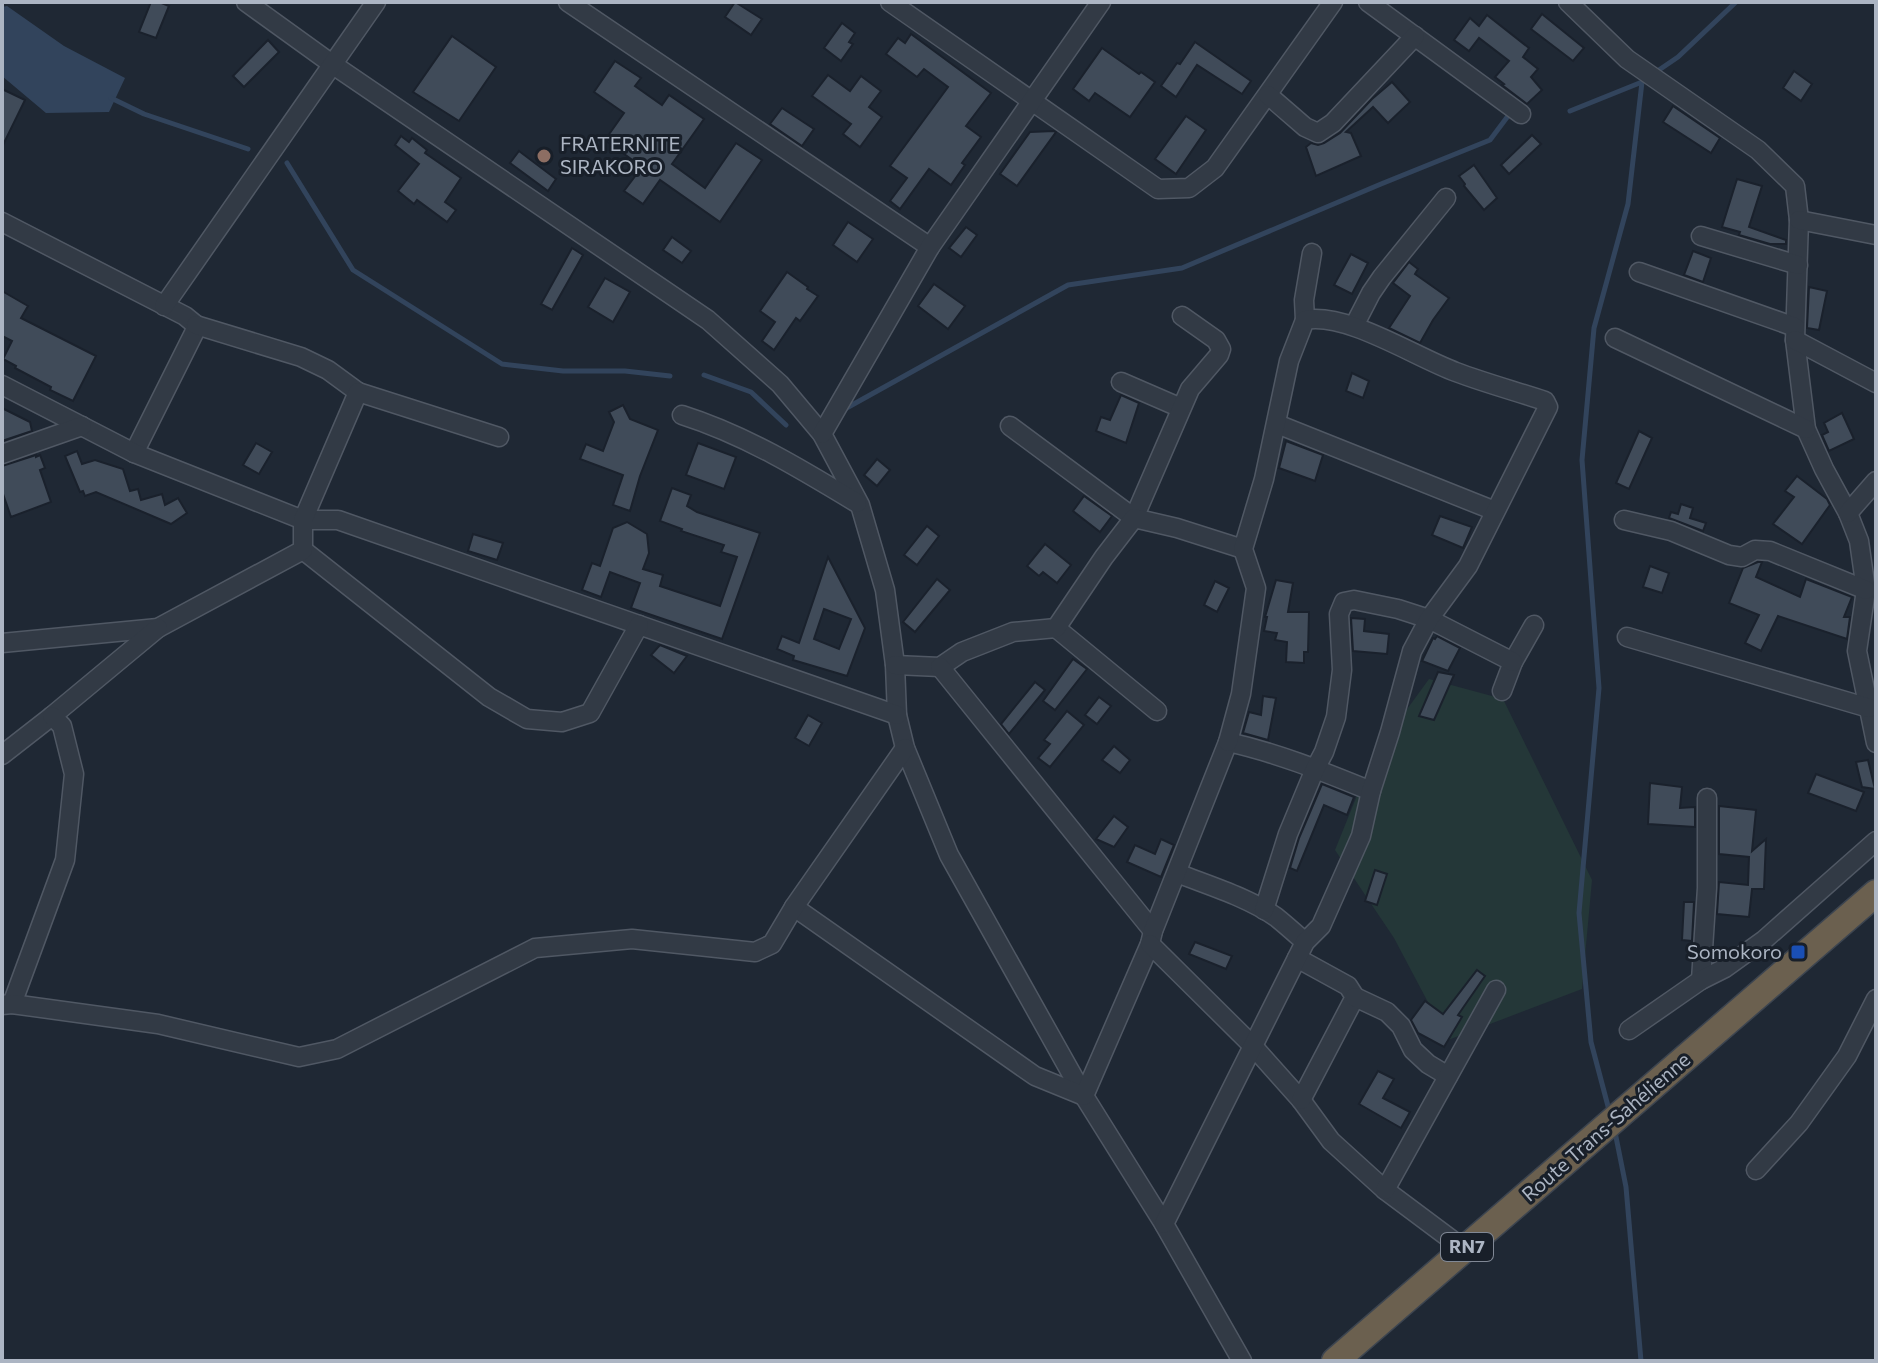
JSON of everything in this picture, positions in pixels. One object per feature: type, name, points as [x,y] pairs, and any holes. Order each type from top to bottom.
[{"type":"highway","name":"Route Trans-Sahélienne","points":[[1335,1361],[1876,893]]},
{"type":"street","points":[[246,2],[708,320],[780,384],[822,434],[860,505],[885,590],[895,665],[897,715],[905,748],[949,855],[1084,1096],[1164,1224],[1242,1361]]},
{"type":"street","points":[[164,306],[376,2]]},
{"type":"street","points":[[568,2],[596,10],[930,247]]},
{"type":"street","points":[[890,2],[1158,189],[1189,188],[1215,168],[1333,2]]},
{"type":"street","points":[[822,434],[930,247],[1101,2]]},
{"type":"street","points":[[1368,2],[1521,114]]},
{"type":"street","points":[[1568,2],[1627,59],[1758,150],[1795,186],[1799,220],[1795,333],[1806,429],[1859,541],[1870,614],[1857,651],[1876,743]]},
{"type":"street","points":[[1268,95],[1305,127],[1318,133],[1333,123],[1415,36]]},
{"type":"street","points":[[1354,326],[1376,285],[1446,198]]},
{"type":"street","points":[[1799,220],[1876,235]]},
{"type":"street","points":[[2,222],[185,316],[196,325],[301,357],[328,370],[358,392],[499,437]]},
{"type":"street","points":[[1701,236],[1798,265]]},
{"type":"street","points":[[1084,1096],[1177,873],[1228,742],[1241,694],[1256,588],[1243,549],[1264,479],[1289,361],[1305,320],[1304,300],[1312,253]]},
{"type":"street","points":[[1639,272],[1795,333],[1876,383]]},
{"type":"street","points":[[1056,628],[1134,518],[1190,389],[1219,355],[1221,349],[1216,340],[1182,316]]},
{"type":"street","points":[[1164,1224],[1301,950],[1321,926],[1361,836],[1412,651],[1429,619],[1468,566],[1548,407],[1545,401],[1455,372],[1354,326],[1314,318],[1305,320]]},
{"type":"street","points":[[134,453],[196,325]]},
{"type":"street","points":[[1615,338],[1806,429]]},
{"type":"street","points":[[1121,382],[1181,408]]},
{"type":"street","points":[[2,385],[134,453],[303,520],[338,520],[897,715]]},
{"type":"street","points":[[303,550],[303,520],[358,392]]},
{"type":"street","points":[[682,415],[711,424],[783,459],[860,505]]},
{"type":"street","points":[[1277,424],[1495,511]]},
{"type":"street","points":[[2,454],[82,426]]},
{"type":"street","points":[[1010,426],[1134,518],[1243,549]]},
{"type":"street","points":[[1848,513],[1876,481]]},
{"type":"street","points":[[1624,520],[1671,531],[1729,555],[1742,557],[1755,550],[1770,551],[1866,590]]},
{"type":"street","points":[[303,550],[489,697],[527,719],[562,722],[590,713],[639,625]]},
{"type":"street","points":[[2,755],[158,628],[303,550]]},
{"type":"street","points":[[1264,910],[1288,834],[1336,717],[1342,670],[1339,614],[1344,602],[1354,600],[1429,619],[1513,662]]},
{"type":"street","points":[[1502,691],[1513,662],[1534,625]]},
{"type":"street","points":[[2,643],[158,628]]},
{"type":"street","points":[[895,665],[940,667],[962,652],[1013,632],[1056,628],[1157,711]]},
{"type":"street","points":[[1627,637],[1869,708]]},
{"type":"street","points":[[940,667],[1151,937],[1301,1100],[1331,1141],[1385,1190],[1464,1249]]},
{"type":"street","points":[[52,716],[62,726],[74,774],[65,860],[7,1004],[158,1024],[299,1057],[337,1049],[535,948],[632,939],[755,952],[772,944],[794,907],[905,748]]},
{"type":"street","points":[[1228,742],[1256,748],[1371,791]]},
{"type":"street","points":[[1701,980],[1707,888],[1707,798]]},
{"type":"street","points":[[1629,1030],[1764,940],[1876,841]]},
{"type":"street","points":[[1177,873],[1224,891],[1276,917],[1301,950],[1348,986],[1355,997],[1387,1012],[1401,1026],[1413,1050],[1448,1076]]},
{"type":"street","points":[[794,907],[1035,1076],[1084,1096]]},
{"type":"street","points":[[1385,1190],[1496,990]]},
{"type":"street","points":[[1301,1100],[1355,997]]},
{"type":"street","points":[[1756,1170],[1799,1123],[1847,1056],[1876,999]]},
{"type":"shaded area","points":[[1429,679],[1503,699],[1592,880],[1582,989],[1448,1040],[1394,938],[1335,850],[1373,756]]},
{"type":"water","points":[[7,6],[64,46],[125,78],[109,112],[46,113],[2,76],[2,7]]},
{"type":"building","points":[[151,2],[169,6],[156,38],[139,32]]},
{"type":"building","points":[[735,2],[762,19],[751,35],[725,17]]},
{"type":"building","points":[[1542,14],[1584,48],[1573,61],[1531,29]]},
{"type":"building","points":[[1487,15],[1529,48],[1523,57],[1538,69],[1531,77],[1542,90],[1527,104],[1495,77],[1509,61],[1479,38],[1469,51],[1454,40],[1470,18],[1479,26]]},
{"type":"building","points":[[842,23],[855,33],[849,42],[853,44],[841,61],[824,48]]},
{"type":"building","points":[[911,34],[991,93],[966,126],[981,137],[951,185],[929,169],[900,209],[890,201],[907,178],[890,166],[948,87],[924,69],[917,77],[886,54],[898,38],[905,43]]},
{"type":"building","points":[[452,36],[496,67],[459,121],[413,92]]},
{"type":"building","points":[[268,40],[279,52],[244,87],[233,76]]},
{"type":"building","points":[[1195,42],[1251,81],[1242,94],[1197,65],[1176,97],[1161,86]]},
{"type":"building","points":[[1102,48],[1155,82],[1130,117],[1095,93],[1089,101],[1073,89]]},
{"type":"building","points":[[615,61],[641,78],[635,86],[662,105],[669,95],[704,119],[672,164],[705,188],[736,143],[762,160],[720,222],[660,180],[643,204],[624,191],[642,167],[605,140],[624,113],[594,92]]},
{"type":"building","points":[[1794,71],[1812,84],[1801,101],[1783,88]]},
{"type":"building","points":[[828,75],[850,91],[861,76],[881,91],[869,107],[882,117],[860,147],[843,134],[851,124],[812,96]]},
{"type":"building","points":[[1392,82],[1410,102],[1388,123],[1373,107],[1346,132],[1351,133],[1361,156],[1316,176],[1306,147],[1311,143],[1324,143],[1340,133]]},
{"type":"building","points":[[2,89],[25,100],[2,147]]},
{"type":"building","points":[[1673,106],[1720,138],[1711,153],[1663,122]]},
{"type":"building","points":[[782,108],[814,129],[802,146],[770,124]]},
{"type":"building","points":[[1186,116],[1206,130],[1176,174],[1155,159]]},
{"type":"building","points":[[1054,131],[1017,186],[1000,174],[1030,132]]},
{"type":"building","points":[[1532,135],[1541,144],[1509,174],[1501,165]]},
{"type":"building","points":[[401,136],[409,142],[412,138],[427,150],[425,153],[461,178],[445,202],[456,210],[447,222],[417,200],[414,204],[398,191],[419,164],[395,145]]},
{"type":"building","points":[[519,151],[556,179],[548,191],[510,163]]},
{"type":"building","points":[[1474,165],[1497,198],[1484,210],[1459,176]]},
{"type":"building","points":[[1737,179],[1762,186],[1749,227],[1786,240],[1786,244],[1770,244],[1722,227]]},
{"type":"building","points":[[848,222],[873,239],[857,262],[833,245]]},
{"type":"building","points":[[966,227],[977,235],[961,257],[949,248]]},
{"type":"building","points":[[672,237],[691,251],[682,263],[663,250]]},
{"type":"building","points":[[572,248],[583,255],[552,310],[541,304]]},
{"type":"building","points":[[1693,251],[1711,258],[1703,282],[1684,275]]},
{"type":"building","points":[[1351,254],[1368,263],[1352,294],[1334,285]]},
{"type":"building","points":[[1409,262],[1418,269],[1415,274],[1449,298],[1420,343],[1389,328],[1410,296],[1393,283]]},
{"type":"building","points":[[787,272],[818,296],[800,321],[796,318],[774,350],[762,341],[775,322],[760,311]]},
{"type":"building","points":[[605,278],[630,292],[613,322],[588,307]]},
{"type":"building","points":[[934,284],[965,306],[948,329],[918,306]]},
{"type":"building","points":[[1809,287],[1827,291],[1819,330],[1807,328]]},
{"type":"building","points":[[2,291],[28,306],[21,318],[96,356],[73,401],[50,390],[51,387],[3,359],[12,341],[2,336]]},
{"type":"building","points":[[1352,373],[1369,381],[1363,398],[1346,391]]},
{"type":"building","points":[[1121,395],[1139,403],[1126,443],[1096,431],[1101,417],[1110,420]]},
{"type":"building","points":[[623,405],[630,419],[658,430],[630,511],[613,505],[623,475],[580,459],[586,444],[603,451],[614,422],[609,412]]},
{"type":"building","points":[[2,408],[30,422],[32,431],[2,441]]},
{"type":"building","points":[[1842,413],[1854,439],[1829,451],[1822,435],[1828,432],[1824,423]]},
{"type":"building","points":[[1639,431],[1652,438],[1629,489],[1616,483]]},
{"type":"building","points":[[1286,441],[1323,455],[1315,481],[1279,468]]},
{"type":"building","points":[[256,443],[272,452],[259,474],[243,465]]},
{"type":"building","points":[[698,443],[736,457],[724,489],[686,475]]},
{"type":"building","points":[[77,451],[82,464],[95,460],[123,469],[130,491],[138,489],[141,500],[162,494],[165,505],[178,498],[187,513],[171,524],[96,492],[85,496],[83,491],[80,492],[65,456]]},
{"type":"building","points":[[40,455],[45,468],[40,470],[51,502],[11,517],[2,491],[2,466]]},
{"type":"building","points":[[877,459],[890,470],[877,486],[864,475]]},
{"type":"building","points":[[1797,476],[1827,499],[1830,505],[1802,544],[1773,524],[1794,497],[1785,491]]},
{"type":"building","points":[[672,488],[691,495],[687,506],[697,512],[760,533],[722,639],[631,608],[640,583],[610,572],[601,597],[582,590],[592,563],[600,566],[613,528],[627,522],[647,534],[649,553],[643,569],[663,575],[660,586],[720,606],[737,557],[721,552],[724,545],[660,521]]},
{"type":"building","points":[[1084,496],[1112,516],[1100,532],[1073,511]]},
{"type":"building","points":[[1681,504],[1693,508],[1690,518],[1706,523],[1703,531],[1669,518],[1671,512],[1678,514]]},
{"type":"building","points":[[1440,516],[1472,527],[1463,548],[1432,535]]},
{"type":"building","points":[[927,526],[939,536],[917,565],[904,555]]},
{"type":"building","points":[[473,534],[503,543],[497,560],[468,551]]},
{"type":"building","points":[[1045,544],[1071,565],[1057,583],[1043,572],[1039,576],[1027,566]]},
{"type":"building","points":[[828,557],[865,628],[847,676],[793,660],[794,656],[777,649],[782,636],[799,643]],"holes":[[[824,609],[851,619],[839,649],[814,639]]]},
{"type":"building","points":[[1762,562],[1756,577],[1800,597],[1806,579],[1852,597],[1844,617],[1850,617],[1847,639],[1778,616],[1761,651],[1745,643],[1759,615],[1729,603],[1743,568]]},
{"type":"building","points":[[1650,566],[1669,573],[1662,593],[1643,587]]},
{"type":"building","points":[[937,579],[950,590],[915,632],[903,622]]},
{"type":"building","points":[[1276,580],[1293,583],[1288,612],[1309,612],[1308,652],[1304,652],[1304,663],[1286,662],[1287,642],[1275,640],[1277,633],[1264,631]]},
{"type":"building","points":[[1215,581],[1229,588],[1217,612],[1204,605]]},
{"type":"building","points":[[1351,618],[1365,619],[1364,631],[1389,634],[1387,654],[1353,651]]},
{"type":"building","points":[[1437,636],[1460,648],[1448,671],[1422,661],[1433,638]]},
{"type":"building","points":[[660,645],[687,656],[674,673],[651,655]]},
{"type":"building","points":[[1073,659],[1087,669],[1055,710],[1043,701]]},
{"type":"building","points":[[1438,672],[1454,675],[1434,720],[1419,716]]},
{"type":"building","points":[[1035,682],[1045,690],[1009,734],[1001,724]]},
{"type":"building","points":[[1263,696],[1276,698],[1268,740],[1243,733],[1249,712],[1261,715]]},
{"type":"building","points":[[1099,697],[1111,706],[1097,724],[1085,715]]},
{"type":"building","points":[[1067,711],[1084,725],[1050,767],[1038,758],[1050,744],[1044,740]]},
{"type":"building","points":[[808,715],[822,723],[809,746],[795,738]]},
{"type":"building","points":[[1114,746],[1130,760],[1120,773],[1102,760]]},
{"type":"building","points":[[1868,760],[1875,789],[1862,787],[1856,762]]},
{"type":"building","points":[[1816,774],[1864,792],[1856,811],[1808,793]]},
{"type":"building","points":[[1650,783],[1682,787],[1680,808],[1695,807],[1695,827],[1648,824]]},
{"type":"building","points":[[1322,784],[1354,797],[1347,815],[1324,805],[1297,871],[1290,868]]},
{"type":"building","points":[[1719,806],[1756,810],[1752,851],[1766,839],[1764,889],[1752,889],[1749,917],[1717,914],[1719,882],[1748,885],[1749,857],[1719,854]]},
{"type":"building","points":[[1114,816],[1128,827],[1114,847],[1096,839]]},
{"type":"building","points":[[1161,839],[1174,845],[1161,877],[1127,862],[1135,845],[1155,854]]},
{"type":"building","points":[[1375,870],[1387,874],[1377,905],[1365,901]]},
{"type":"building","points":[[1684,902],[1694,902],[1692,941],[1682,940]]},
{"type":"building","points":[[1195,942],[1232,956],[1226,969],[1189,954]]},
{"type":"building","points":[[1477,970],[1485,976],[1458,1015],[1462,1017],[1444,1047],[1418,1033],[1411,1020],[1425,1001],[1443,1014]]},
{"type":"building","points":[[1378,1071],[1394,1079],[1383,1098],[1410,1112],[1401,1128],[1359,1104]]},
{"type":"waterway","points":[[1656,72],[1678,57],[1736,2]]},
{"type":"waterway","points":[[1609,1110],[1591,1042],[1579,913],[1599,688],[1582,460],[1594,328],[1628,204],[1642,82],[1648,78]]},
{"type":"waterway","points":[[1570,111],[1642,82]]},
{"type":"waterway","points":[[111,98],[144,114],[248,149]]},
{"type":"waterway","points":[[843,410],[1068,285],[1182,268],[1490,140],[1508,116]]},
{"type":"waterway","points":[[287,163],[353,270],[502,364],[563,371],[625,371],[670,376]]},
{"type":"waterway","points":[[704,375],[751,392],[786,425]]},
{"type":"waterway","points":[[1615,1132],[1626,1187],[1641,1361]]},
{"type":"place","name":"FRATERNITE SIRAKORO","points":[[544,156]]},
{"type":"place","name":"Somokoro","points":[[1798,952]]}]
